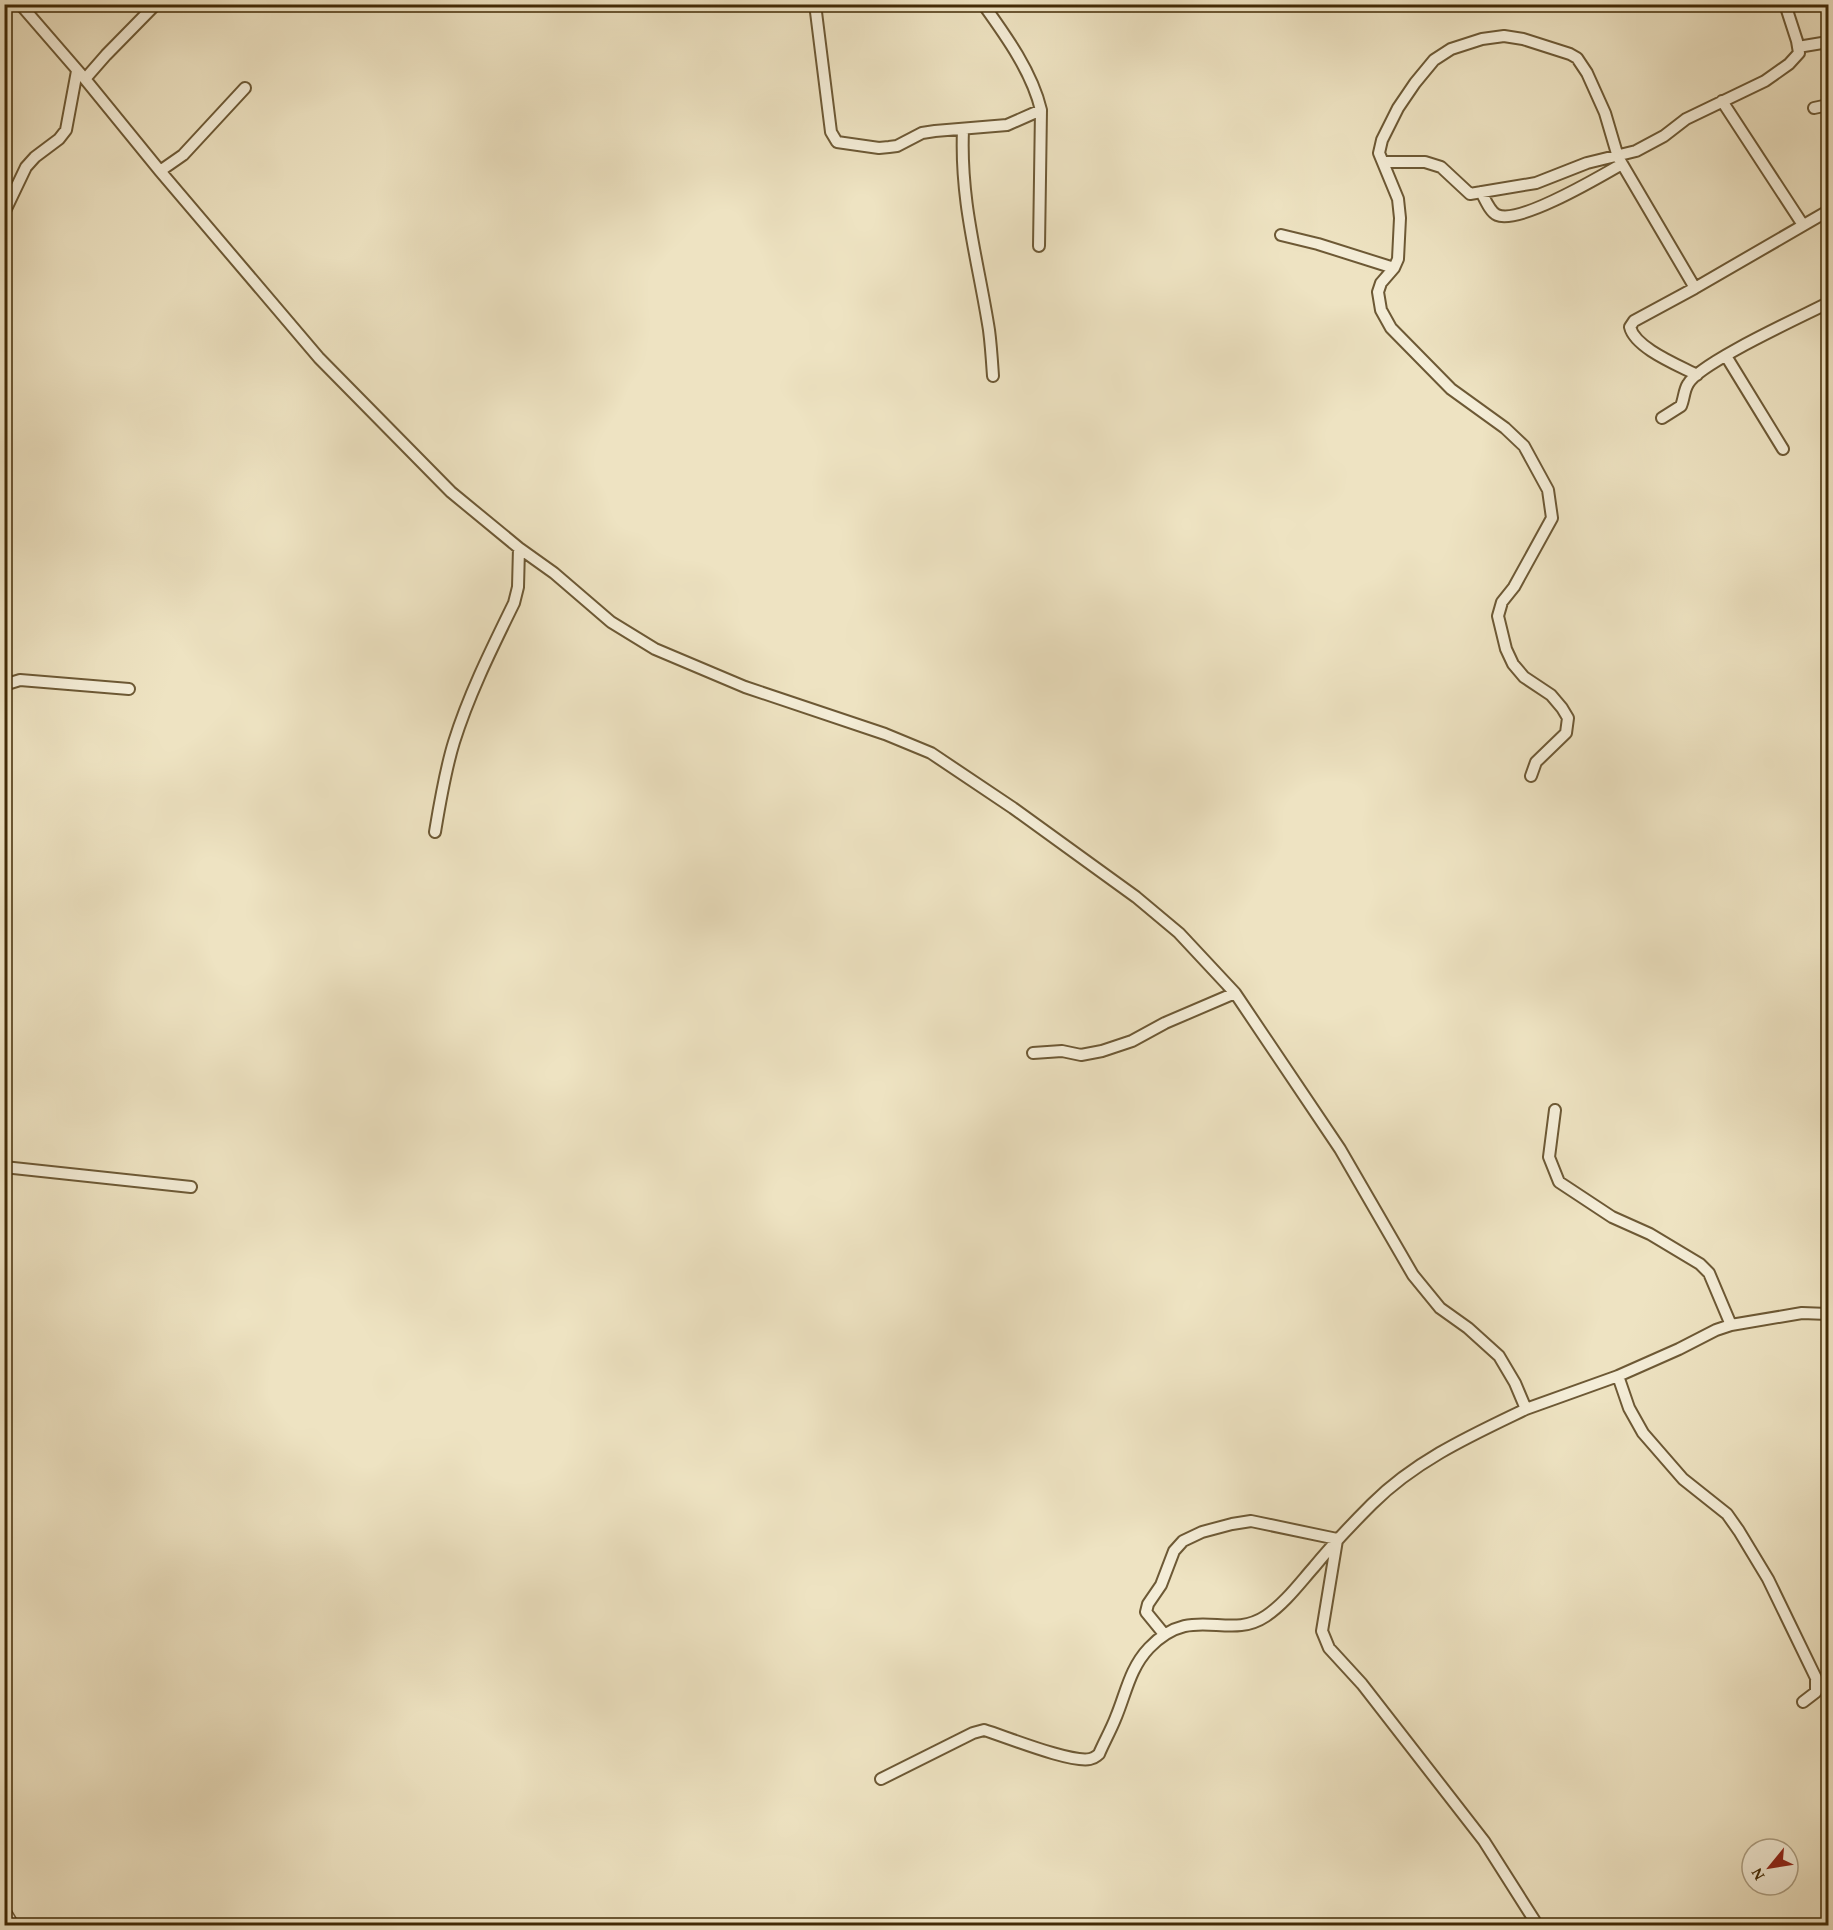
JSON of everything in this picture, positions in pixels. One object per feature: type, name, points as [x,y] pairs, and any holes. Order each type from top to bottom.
[{"type":"street","points":[[21,4],[319,358],[452,492],[519,548],[554,573],[611,622],[655,649],[745,687],[885,734],[931,753],[1013,808],[1136,897],[1179,933],[1235,993],[1340,1149],[1413,1275],[1440,1308],[1468,1328],[1499,1356],[1515,1383],[1526,1409]]},
{"type":"street","points":[[4,213],[26,167],[34,157],[59,139],[66,130],[81,75],[106,55],[156,4]]},
{"type":"street","points":[[815,4],[831,132],[837,142],[879,148],[897,146],[922,133],[1007,125],[1041,110]]},
{"type":"street","points":[[983,4],[1008,40],[1038,95],[1041,110],[1039,246]]},
{"type":"street","points":[[1481,192],[1498,216],[1519,214],[1584,186],[1620,161],[1665,135],[1686,119],[1765,81],[1789,64],[1799,53],[1785,4]]},
{"type":"street","points":[[1531,776],[1536,762],[1566,733],[1568,718],[1551,695],[1524,677],[1513,664],[1506,649],[1498,616],[1502,602],[1514,587],[1552,518],[1548,490],[1524,446],[1505,428],[1474,408],[1451,389],[1391,328],[1381,310],[1378,292],[1381,283],[1394,268],[1401,246],[1398,199],[1379,153],[1382,140],[1398,108],[1415,82],[1434,60],[1450,50],[1482,39],[1504,36],[1523,39],[1577,58],[1587,73],[1605,113],[1620,161],[1695,288]]},
{"type":"street","points":[[1798,47],[1828,42]]},
{"type":"street","points":[[160,171],[183,155],[245,88]]},
{"type":"street","points":[[1722,101],[1803,225]]},
{"type":"street","points":[[1814,108],[1828,105]]},
{"type":"street","points":[[963,130],[961,164],[966,206],[989,331],[993,376]]},
{"type":"street","points":[[1383,162],[1425,162],[1441,167],[1470,194],[1536,183],[1587,163],[1620,161]]},
{"type":"street","points":[[1697,375],[1657,354],[1638,340],[1630,327],[1634,321],[1828,211]]},
{"type":"street","points":[[1281,235],[1318,243],[1394,268]]},
{"type":"street","points":[[1662,418],[1681,406],[1688,382],[1697,375],[1726,356],[1828,303]]},
{"type":"street","points":[[1726,356],[1783,449]]},
{"type":"street","points":[[435,832],[454,741],[470,699],[514,603],[518,587],[519,548]]},
{"type":"street","points":[[4,685],[20,680],[129,689]]},
{"type":"street","points":[[1033,1053],[1102,1052],[1132,1041],[1165,1023],[1235,993]]},
{"type":"street","points":[[1555,1110],[1550,1156],[1558,1182],[1612,1217],[1650,1234],[1700,1264],[1709,1273],[1731,1325]]},
{"type":"street","points":[[4,1167],[191,1187]]},
{"type":"street","points":[[881,1779],[973,1733],[984,1730],[1060,1755],[1087,1760],[1094,1758],[1099,1754],[1116,1716],[1130,1675],[1148,1649],[1164,1634],[1178,1627],[1192,1624],[1243,1626],[1258,1622],[1287,1598],[1337,1539],[1375,1501],[1400,1479],[1442,1450],[1526,1409],[1618,1376],[1716,1330],[1731,1325],[1802,1313],[1828,1314]]},
{"type":"street","points":[[1618,1376],[1629,1408],[1643,1433],[1683,1479],[1727,1514],[1768,1579],[1816,1678],[1816,1692],[1803,1702]]},
{"type":"street","points":[[1164,1634],[1146,1612],[1148,1604],[1161,1585],[1174,1551],[1183,1541],[1202,1532],[1251,1521],[1337,1539]]},
{"type":"street","points":[[1337,1539],[1322,1631],[1329,1648],[1362,1684],[1484,1841],[1538,1926]]},
{"type":"street","points":[[4,1911],[14,1926]]}]
